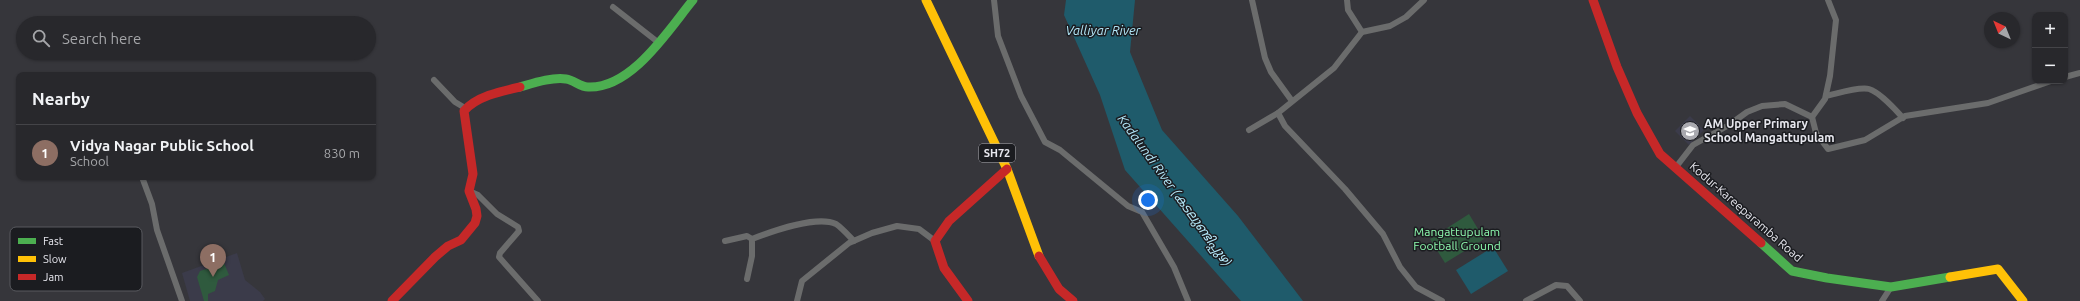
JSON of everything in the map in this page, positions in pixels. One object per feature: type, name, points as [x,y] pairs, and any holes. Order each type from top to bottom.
[{"type":"street","points":[[465,108],[474,102],[498,94],[552,80],[570,80],[584,87],[601,85],[626,74],[659,43],[678,21],[693,0]]},
{"type":"street","name":"SH72","points":[[926,0],[1007,169],[1038,254],[1059,289],[1073,301]]},
{"type":"street","points":[[994,0],[998,36],[1021,96],[1046,142],[1060,150],[1128,206],[1142,212],[1174,267],[1188,301]]},
{"type":"street","points":[[1252,0],[1264,58],[1271,72],[1292,102]]},
{"type":"street","points":[[1347,0],[1348,10],[1362,32]]},
{"type":"street","points":[[1248,130],[1278,113],[1334,68],[1362,32],[1390,26],[1406,17],[1424,0]]},
{"type":"street","name":"Kodur-Kareeparamba Road","points":[[1593,0],[1617,67],[1637,113],[1660,154],[1792,271],[1827,278],[1891,287],[1998,269],[2023,301]]},
{"type":"street","points":[[1828,0],[1836,20],[1826,96],[1812,117],[1816,133],[1828,149],[1865,140],[1903,118],[1988,103],[2042,84]]},
{"type":"street","points":[[613,7],[659,43]]},
{"type":"street","points":[[2068,76],[2080,73]]},
{"type":"street","points":[[434,80],[455,102],[465,108]]},
{"type":"street","points":[[1826,96],[1856,90],[1870,89],[1889,104],[1903,118]]},
{"type":"street","points":[[1676,167],[1693,145],[1729,125],[1747,112],[1762,106],[1785,104],[1812,117]]},
{"type":"street","points":[[392,301],[448,246],[460,240],[475,223],[477,216],[476,209],[469,191],[473,174],[466,127],[465,108]]},
{"type":"street","points":[[1278,113],[1285,126],[1345,189],[1383,234],[1400,267],[1416,287],[1442,301]]},
{"type":"street","points":[[935,241],[949,221],[1007,169]]},
{"type":"street","points":[[143,180],[152,204],[160,237],[182,301]]},
{"type":"street","points":[[469,191],[478,195],[497,214],[518,228],[519,231],[499,256],[534,299]]},
{"type":"street","points":[[752,240],[776,230],[814,222],[835,224],[854,240]]},
{"type":"street","points":[[797,301],[802,281],[849,243],[872,233],[897,226],[919,229],[935,241],[944,268],[968,301]]},
{"type":"street","points":[[725,241],[742,236],[747,236],[752,240]]},
{"type":"street","points":[[747,279],[752,256],[752,240]]},
{"type":"street","points":[[1526,301],[1556,285],[1567,286],[1580,301]]},
{"type":"street","points":[[1882,301],[1891,287]]},
{"type":"shaded area","name":"AM Upper Primary School Mangattupulam","points":[[1690,116],[1704,130],[1689,145],[1675,131]]},
{"type":"shaded area","points":[[237,253],[245,280],[260,292],[265,299],[263,301],[190,301],[182,273]]},
{"type":"green space","name":"Mangattupulam Football Ground","points":[[1469,214],[1484,239],[1445,263],[1430,239]]},
{"type":"green space","points":[[224,263],[229,275],[218,280],[215,291],[208,294],[208,301],[204,301],[197,277],[200,271]]},
{"type":"water","name":"Valliyar River","points":[[1066,0],[1135,0],[1130,52],[1162,130],[1238,216],[1303,301],[1241,301],[1125,170],[1100,95],[1064,15]]},
{"type":"water","points":[[1493,247],[1508,271],[1471,294],[1456,270]]},
{"type":"traffic: fast","points":[[520,87],[555,79],[569,80],[588,87],[604,85],[620,78],[648,55],[693,0]]},
{"type":"traffic: fast","points":[[1761,243],[1792,271],[1827,278],[1891,287],[1950,277]]},
{"type":"traffic: slow","points":[[926,0],[1007,169],[1039,256]]},
{"type":"traffic: slow","points":[[1950,277],[1998,269],[2023,301]]},
{"type":"traffic: jam","points":[[1593,0],[1617,67],[1637,113],[1660,154],[1761,243]]},
{"type":"traffic: jam","points":[[392,301],[435,257],[448,246],[461,240],[475,223],[477,216],[476,209],[469,191],[473,174],[464,111],[476,101],[498,92],[520,87]]},
{"type":"traffic: jam","points":[[968,301],[944,268],[935,241],[949,221],[1007,169]]},
{"type":"traffic: jam","points":[[1039,256],[1059,289],[1073,301]]},
{"type":"place","name":"AM Upper Primary School Mangattupulam","points":[[1690,131]]},
{"type":"place","name":"Vidya Nagar Public School","points":[[213,277]]},
{"type":"water label","name":"Kadalundi River (കടലുണ്ടിപ്പുഴ)","points":[[1175,190]]}]
